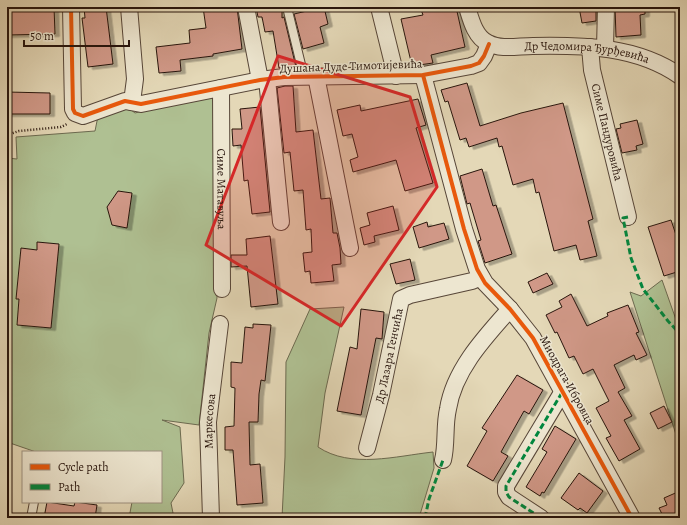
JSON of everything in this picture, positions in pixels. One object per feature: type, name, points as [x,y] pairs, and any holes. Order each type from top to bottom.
[{"type":"street","points":[[71,7],[72,105],[75,113]]},
{"type":"street","points":[[129,7],[136,79],[132,102]]},
{"type":"street","points":[[246,7],[264,80]]},
{"type":"street","points":[[380,7],[396,76]]},
{"type":"street","points":[[467,7],[475,29],[480,37],[488,44]]},
{"type":"street","name":"Симе Пандуровића","points":[[606,7],[592,70],[628,217]]},
{"type":"street","name":"Душана Дуде Тимотијевића","points":[[75,113],[84,116],[125,101],[141,104],[264,80],[310,76],[423,75],[471,66],[479,63],[484,56],[488,44]]},
{"type":"street","name":"Др Чедомира Ђурђевића","points":[[488,44],[506,47],[598,47],[645,59],[680,76]]},
{"type":"street","name":"Миодрага Ибровца","points":[[423,75],[464,229],[481,277],[510,308],[533,338],[632,518]]},
{"type":"street","name":"Душана Дуде Тимотијевића","points":[[310,76],[350,248]]},
{"type":"street","name":"Душана Дуде Тимотијевића","points":[[264,80],[281,222]]},
{"type":"street","name":"Симе Матавуља","points":[[221,88],[222,289]]},
{"type":"street","name":"Др Лазара Генчића","points":[[367,448],[381,395],[401,299],[410,295],[472,281],[481,277]]},
{"type":"street","points":[[443,460],[448,407],[459,375],[471,357],[510,308]]},
{"type":"street","name":"Маркесова","points":[[211,518],[208,422],[220,324]]},
{"type":"street","name":"Миодрага Ибровца","points":[[541,518],[509,497],[506,492],[506,486],[563,391]]},
{"type":"lane","name":"Душана Дуде Тимотијевића","points":[[288,7],[310,76]]},
{"type":"lane","points":[[31,518],[34,503]]},
{"type":"path","points":[[7,135],[19,131],[61,128],[71,122],[75,113]]},
{"type":"highlighted area","points":[[278,56],[410,97],[437,187],[341,326],[206,245]]},
{"type":"green space","points":[[213,92],[217,298],[209,333],[199,425],[162,420],[180,427],[184,483],[171,503],[174,518],[129,518],[132,503],[162,503],[162,451],[33,451],[7,442],[7,158],[17,159],[16,137],[95,131],[98,116],[126,106],[135,113]]},
{"type":"green space","points":[[662,280],[680,331],[680,447],[630,292],[641,296]]},
{"type":"green space","points":[[344,307],[325,393],[318,447],[331,454],[345,458],[359,459],[389,458],[433,452],[434,468],[419,518],[282,518],[285,457],[286,362],[310,309]]},
{"type":"building","points":[[7,7],[54,7],[55,34],[7,35]]},
{"type":"building","points":[[84,7],[106,7],[113,64],[88,67],[82,18],[85,18]]},
{"type":"building","points":[[203,7],[237,7],[242,49],[213,54],[213,56],[180,60],[181,71],[159,73],[156,47],[190,43],[189,30],[206,28]]},
{"type":"building","points":[[256,7],[282,7],[282,18],[284,17],[296,67],[279,68],[273,31],[265,32],[262,17],[258,17]]},
{"type":"building","points":[[324,7],[328,24],[320,27],[324,43],[303,49],[294,14]]},
{"type":"building","points":[[420,7],[456,7],[465,47],[431,55],[433,63],[412,66],[401,19],[423,15]]},
{"type":"building","points":[[579,7],[596,7],[596,21],[582,23]]},
{"type":"building","points":[[615,7],[645,7],[645,14],[640,15],[641,35],[616,37]]},
{"type":"building","points":[[467,83],[480,126],[521,113],[563,103],[593,219],[588,221],[597,256],[580,260],[576,245],[554,251],[539,192],[536,193],[533,179],[513,185],[502,146],[499,147],[497,138],[469,147],[466,138],[460,140],[448,101],[445,102],[441,90]]},
{"type":"building","points":[[293,86],[296,132],[313,130],[321,199],[330,198],[333,233],[337,233],[340,248],[341,264],[332,265],[334,281],[311,283],[310,271],[305,272],[303,253],[312,252],[311,229],[306,230],[303,190],[294,191],[290,152],[284,153],[277,88]]},
{"type":"building","points":[[7,92],[50,93],[50,114],[7,114]]},
{"type":"building","points":[[418,99],[426,125],[416,128],[433,183],[405,191],[396,160],[353,172],[350,160],[358,157],[352,134],[343,136],[337,110],[360,105],[361,111]]},
{"type":"building","points":[[260,107],[270,212],[252,214],[248,180],[244,181],[241,145],[233,146],[232,129],[242,129],[240,109]]},
{"type":"building","points":[[637,120],[643,144],[636,146],[637,150],[622,153],[616,129],[621,128],[620,124]]},
{"type":"building","points":[[482,169],[493,206],[496,205],[512,254],[485,263],[478,241],[481,240],[470,203],[467,204],[460,176]]},
{"type":"building","points":[[118,191],[132,193],[127,228],[112,225],[107,207]]},
{"type":"building","points":[[393,206],[399,230],[374,236],[375,242],[364,245],[360,228],[370,225],[367,213]]},
{"type":"building","points":[[671,220],[680,247],[680,271],[664,276],[648,227]]},
{"type":"building","points":[[427,222],[428,227],[444,223],[449,239],[419,248],[413,227]]},
{"type":"building","points":[[270,236],[278,304],[251,307],[247,266],[231,267],[231,255],[247,255],[246,239]]},
{"type":"building","points":[[37,242],[59,244],[51,328],[17,325],[19,299],[16,299],[21,248],[37,250]]},
{"type":"building","points":[[410,259],[415,280],[396,284],[390,264]]},
{"type":"building","points":[[547,273],[553,284],[533,293],[528,282]]},
{"type":"building","points":[[571,294],[587,326],[608,316],[607,313],[628,305],[639,332],[636,333],[647,355],[636,360],[634,355],[614,365],[625,388],[618,392],[632,416],[624,420],[640,449],[619,461],[606,438],[611,436],[596,408],[609,401],[593,369],[583,374],[574,356],[569,358],[557,332],[555,333],[546,315],[562,307],[559,301]]},
{"type":"building","points":[[361,309],[384,312],[382,339],[376,338],[361,415],[337,411],[350,347],[357,349]]},
{"type":"building","points":[[253,324],[271,325],[265,381],[261,380],[259,394],[258,422],[249,422],[250,465],[260,464],[263,503],[237,505],[233,450],[225,450],[225,427],[234,426],[235,388],[231,387],[231,362],[242,363],[245,327],[253,328]]},
{"type":"building","points":[[517,375],[543,390],[529,414],[524,411],[501,452],[508,456],[493,481],[467,466],[487,431],[482,428]]},
{"type":"building","points":[[664,406],[672,422],[658,429],[650,413]]},
{"type":"building","points":[[555,426],[576,439],[544,493],[542,492],[540,496],[526,487],[547,452],[542,449]]},
{"type":"building","points":[[579,473],[603,491],[587,513],[580,508],[578,510],[561,498]]},
{"type":"building","points":[[680,491],[680,518],[664,518],[659,508],[667,505],[664,498]]},
{"type":"building","points":[[47,503],[74,506],[75,503],[97,505],[95,518],[44,518]]},
{"type":"marked path","points":[[628,217],[623,218],[631,258],[643,289],[680,334]]},
{"type":"marked path","points":[[541,518],[509,497],[506,492],[506,486],[563,391]]},
{"type":"marked path","points":[[425,518],[429,499],[443,460]]},
{"type":"cycle path","points":[[71,7],[73,109],[75,113],[83,116],[125,101],[141,104],[260,80],[284,77],[423,75],[471,66],[479,63],[489,44]]},
{"type":"cycle path","points":[[423,75],[464,229],[477,269],[485,283],[510,309],[533,338],[632,518]]}]
